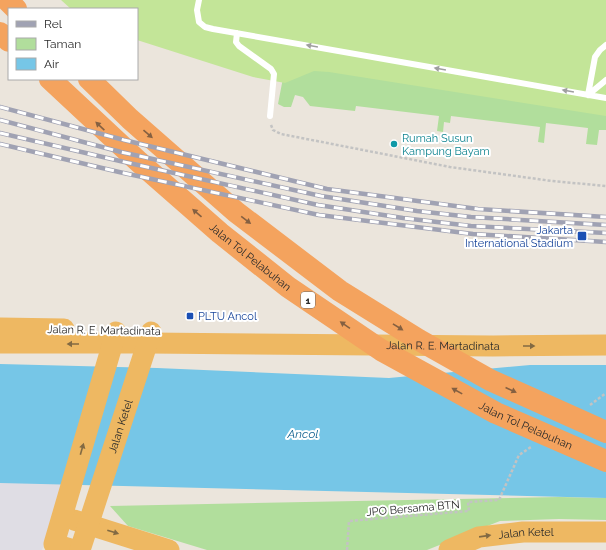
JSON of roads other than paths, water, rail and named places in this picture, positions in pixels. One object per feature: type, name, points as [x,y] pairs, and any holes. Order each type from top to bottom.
[{"type":"highway","points":[[7,0],[15,8]]},
{"type":"highway","points":[[0,33],[8,40]]},
{"type":"highway","name":"Jalan Tol Pelabuhan","points":[[51,80],[138,162],[220,233],[288,287],[388,354],[496,413],[606,461]]},
{"type":"highway","name":"1","points":[[90,80],[130,119],[236,212],[340,291],[419,340],[490,380],[606,432]]},
{"type":"highway","name":"Jalan R. E. Martadinata","points":[[0,328],[112,344]]},
{"type":"highway","name":"Jalan R. E. Martadinata","points":[[0,343],[486,346],[606,345]]},
{"type":"highway","points":[[60,548],[62,516],[112,344]]},
{"type":"highway","name":"Jalan Ketel","points":[[80,550],[147,344]]},
{"type":"highway","points":[[62,516],[169,550]]},
{"type":"highway","name":"Jalan Ketel","points":[[448,550],[479,537],[516,532],[606,532]]},
{"type":"lane","points":[[199,0],[197,10],[199,22],[205,27],[213,30],[606,98]]},
{"type":"lane","points":[[237,33],[236,42],[239,46],[271,69],[274,74],[270,116]]},
{"type":"lane","points":[[588,95],[595,57],[606,45]]},
{"type":"lane","points":[[588,95],[606,80]]},
{"type":"water","name":"Ancol","points":[[0,364],[157,368],[389,378],[530,365],[606,365],[606,498],[0,483]]},
{"type":"railway","points":[[0,107],[124,140],[327,189],[478,209],[606,217]]},
{"type":"railway","points":[[0,120],[121,152],[321,196],[417,211],[471,217],[606,225]]},
{"type":"railway","points":[[0,133],[318,205],[403,218],[471,226],[606,233]]},
{"type":"railway","points":[[0,144],[119,172],[319,215],[473,234],[606,242]]},
{"type":"place","name":"Rumah Susun Kampung Bayam","points":[[394,144]]},
{"type":"place","name":"Jakarta International Stadium","points":[[582,236]]},
{"type":"place","name":"PLTU Ancol","points":[[190,316]]}]
